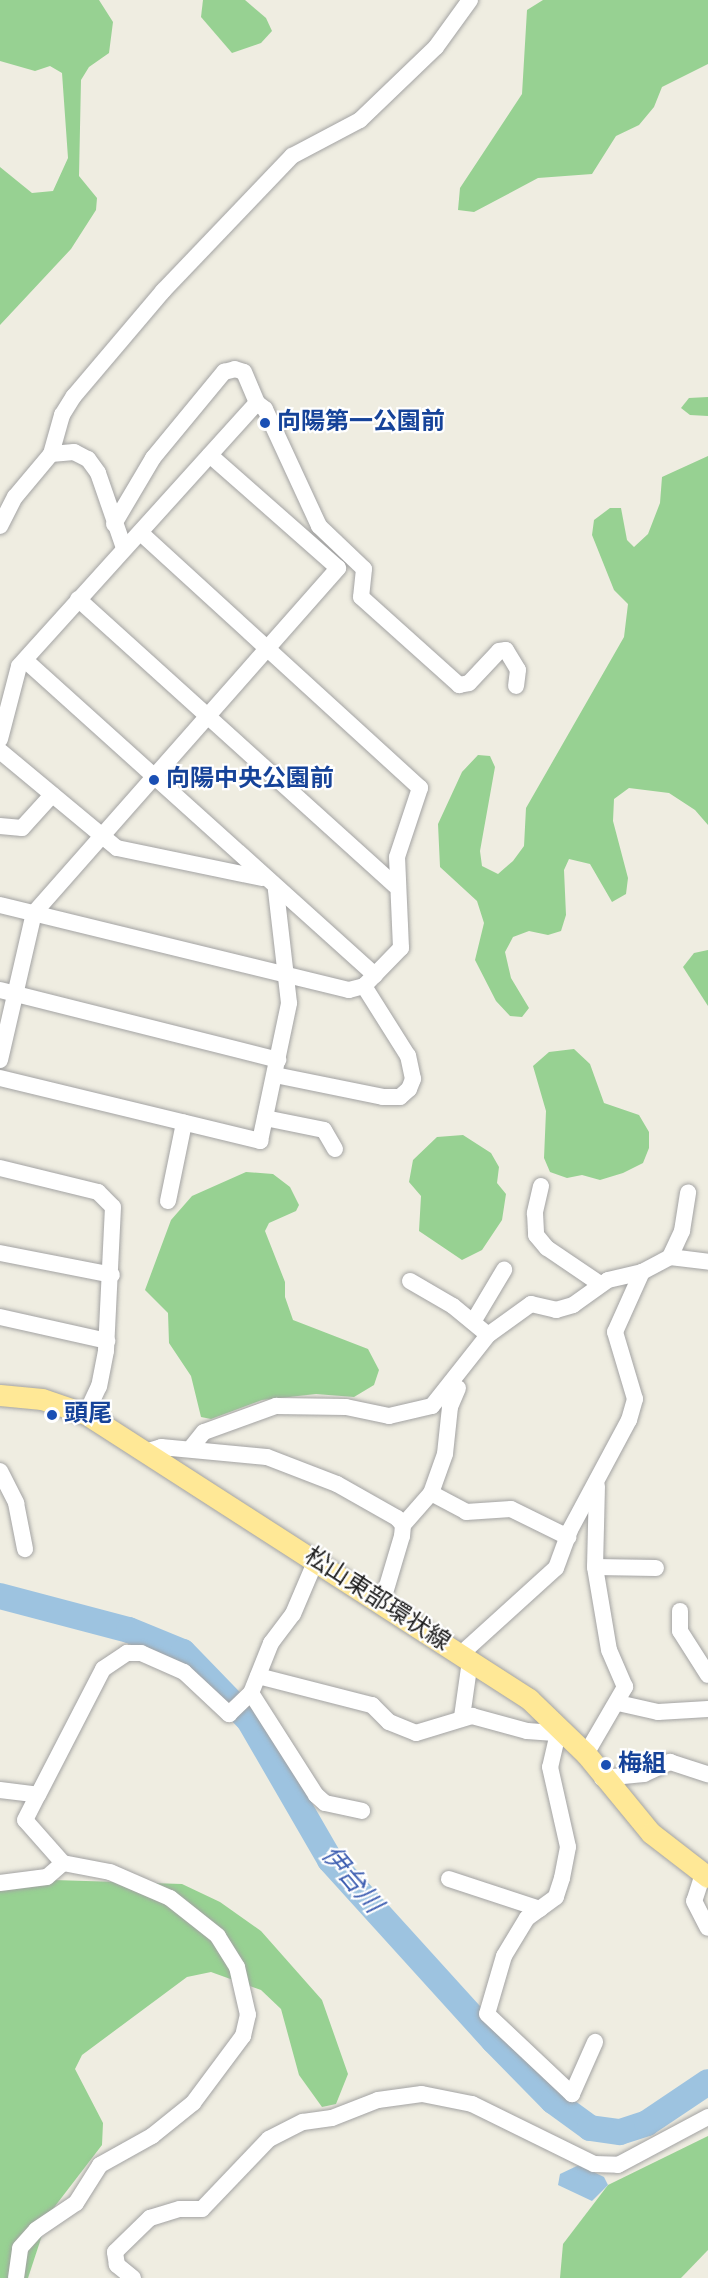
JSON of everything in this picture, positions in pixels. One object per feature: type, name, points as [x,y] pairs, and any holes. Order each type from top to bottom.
[{"type":"main road","name":"松山東部環状線","points":[[0,1395],[42,1399],[86,1414],[529,1699],[586,1754],[602,1778],[651,1833],[705,1875]]},
{"type":"street","points":[[0,525],[15,497],[51,454],[62,415],[74,396],[164,291],[292,156],[360,120],[436,47],[470,0]]},
{"type":"street","points":[[114,524],[153,458],[224,372],[244,372],[257,402],[265,409],[319,526],[364,569],[361,597],[459,684],[469,683],[499,651],[506,650],[518,670],[516,686]]},
{"type":"street","points":[[0,739],[25,660],[257,402]]},
{"type":"street","points":[[51,454],[74,452],[88,459],[98,473],[124,549]]},
{"type":"street","points":[[0,1060],[8,992],[34,913],[338,568],[210,455]]},
{"type":"street","points":[[0,905],[350,990],[370,980],[401,948],[403,931],[395,885],[397,857],[420,788],[140,532]]},
{"type":"street","points":[[78,599],[395,885]]},
{"type":"street","points":[[8,992],[383,1097],[400,1097],[409,1089],[412,1079],[408,1056],[370,980],[154,776],[25,660]]},
{"type":"street","points":[[0,751],[117,848],[263,879]]},
{"type":"street","points":[[0,826],[22,828],[52,795]]},
{"type":"street","points":[[0,1078],[260,1141],[289,1003],[276,890]]},
{"type":"street","points":[[265,1118],[324,1130],[334,1149]]},
{"type":"street","points":[[168,1201],[184,1123]]},
{"type":"street","points":[[0,1168],[105,1196],[115,1213],[107,1341],[99,1386],[86,1414]]},
{"type":"street","points":[[541,1186],[535,1212],[537,1234],[547,1248],[600,1284]]},
{"type":"street","points":[[670,1257],[682,1231],[688,1191]]},
{"type":"street","points":[[0,1253],[112,1275]]},
{"type":"street","points":[[190,1449],[204,1432],[276,1406],[346,1407],[389,1416],[420,1411],[440,1400],[488,1335],[531,1304],[564,1307],[600,1284],[642,1272],[670,1257],[708,1262]]},
{"type":"street","points":[[473,1322],[504,1270]]},
{"type":"street","points":[[462,1717],[466,1658],[545,1582],[556,1568],[568,1537],[597,1485],[634,1399],[615,1332],[642,1272]]},
{"type":"street","points":[[410,1281],[473,1322],[488,1335]]},
{"type":"street","points":[[0,1317],[107,1341]]},
{"type":"street","points":[[382,1603],[403,1525],[431,1493],[445,1454],[450,1407],[461,1373]]},
{"type":"street","points":[[145,1452],[161,1447],[267,1457],[305,1469],[403,1525]]},
{"type":"street","points":[[0,1471],[16,1503],[25,1549]]},
{"type":"street","points":[[586,1754],[618,1703],[625,1687],[609,1650],[595,1567],[597,1485]]},
{"type":"street","points":[[431,1493],[466,1512],[511,1509],[568,1537]]},
{"type":"street","points":[[16,2278],[20,2248],[36,2230],[76,2204],[100,2165],[152,2136],[193,2103],[243,2036],[248,2015],[237,1967],[218,1936],[170,1898],[110,1872],[63,1863],[25,1820],[103,1669],[115,1657],[141,1653],[184,1672],[229,1714],[249,1696],[271,1643],[293,1614],[316,1560]]},
{"type":"street","points":[[595,1567],[656,1568]]},
{"type":"street","points":[[680,1611],[680,1631],[708,1675]]},
{"type":"street","points":[[258,1676],[372,1705],[389,1722],[416,1732],[440,1728],[462,1717],[560,1731],[550,1767],[568,1847],[556,1897],[527,1918],[504,1956],[487,2014],[572,2094],[595,2042]]},
{"type":"street","points":[[249,1696],[316,1795],[325,1803],[362,1811]]},
{"type":"street","points":[[618,1703],[658,1712],[708,1709]]},
{"type":"street","points":[[602,1778],[644,1774],[670,1761],[708,1774]]},
{"type":"street","points":[[0,1790],[38,1795]]},
{"type":"street","points":[[0,1883],[47,1877],[63,1863]]},
{"type":"street","points":[[705,1875],[694,1901],[708,1928]]},
{"type":"street","points":[[449,1879],[540,1909]]},
{"type":"street","points":[[133,2278],[117,2265],[115,2252],[150,2218],[180,2209],[202,2209],[269,2139],[303,2122],[378,2100],[422,2094],[472,2104],[507,2117],[584,2160],[618,2165],[708,2117]]},
{"type":"green space","points":[[0,0],[99,0],[113,22],[109,53],[89,67],[81,80],[79,176],[97,198],[96,210],[71,249],[0,325],[0,167],[32,193],[53,191],[68,158],[62,73],[50,66],[35,71],[0,61]]},
{"type":"green space","points":[[203,0],[245,0],[266,18],[272,31],[261,43],[232,53],[201,17]]},
{"type":"green space","points":[[543,0],[708,0],[708,64],[662,87],[654,107],[639,125],[616,136],[592,174],[538,178],[474,212],[458,210],[460,188],[522,94],[527,10]]},
{"type":"green space","points":[[708,397],[708,416],[690,415],[681,408],[689,398]]},
{"type":"green space","points":[[708,456],[708,825],[695,810],[669,793],[629,788],[614,799],[613,821],[628,878],[626,894],[612,902],[590,864],[569,859],[564,870],[566,915],[561,931],[548,935],[529,931],[513,937],[505,952],[511,978],[529,1008],[522,1017],[510,1016],[496,1001],[475,960],[484,923],[477,901],[440,867],[438,824],[462,772],[478,755],[490,756],[495,767],[480,851],[482,866],[498,874],[513,861],[524,846],[526,808],[624,637],[628,604],[614,590],[592,535],[594,520],[610,508],[621,508],[627,540],[634,547],[648,534],[660,503],[662,477]]},
{"type":"green space","points":[[708,950],[708,1006],[683,967],[694,953]]},
{"type":"green space","points":[[574,1049],[590,1064],[604,1103],[639,1115],[649,1132],[649,1148],[643,1163],[623,1173],[600,1180],[582,1175],[567,1178],[550,1172],[544,1158],[546,1111],[533,1066],[549,1052]]},
{"type":"green space","points":[[463,1135],[491,1153],[499,1167],[497,1183],[506,1194],[502,1220],[482,1250],[462,1260],[419,1231],[421,1196],[409,1182],[413,1160],[437,1137]]},
{"type":"green space","points":[[246,1172],[273,1174],[290,1187],[299,1205],[296,1211],[269,1223],[265,1231],[285,1282],[285,1297],[293,1320],[368,1349],[379,1370],[374,1385],[354,1397],[316,1394],[262,1400],[211,1419],[201,1417],[191,1376],[169,1343],[168,1313],[145,1290],[171,1220],[192,1196]]},
{"type":"green space","points":[[54,1880],[182,1884],[220,1902],[261,1931],[322,2000],[348,2074],[336,2104],[322,2107],[299,2075],[281,2009],[261,1990],[211,1972],[187,1977],[82,2055],[75,2069],[103,2123],[102,2145],[49,2214],[28,2278],[0,2278],[0,1886]]},
{"type":"green space","points":[[708,2136],[708,2250],[681,2278],[560,2278],[563,2244],[608,2185]]},
{"type":"water","points":[[579,2165],[604,2177],[608,2185],[592,2201],[558,2185],[560,2174]]},
{"type":"waterway","name":"伊台川","points":[[0,1596],[129,1630],[183,1652],[249,1720],[330,1860],[494,2041],[553,2101],[590,2128],[620,2132],[647,2123],[708,2082]]},
{"type":"place","name":"向陽第一公園前","points":[[265,423]]},
{"type":"place","name":"向陽中央公園前","points":[[154,780]]},
{"type":"place","name":"頭尾","points":[[52,1415]]},
{"type":"place","name":"梅組","points":[[606,1765]]}]
